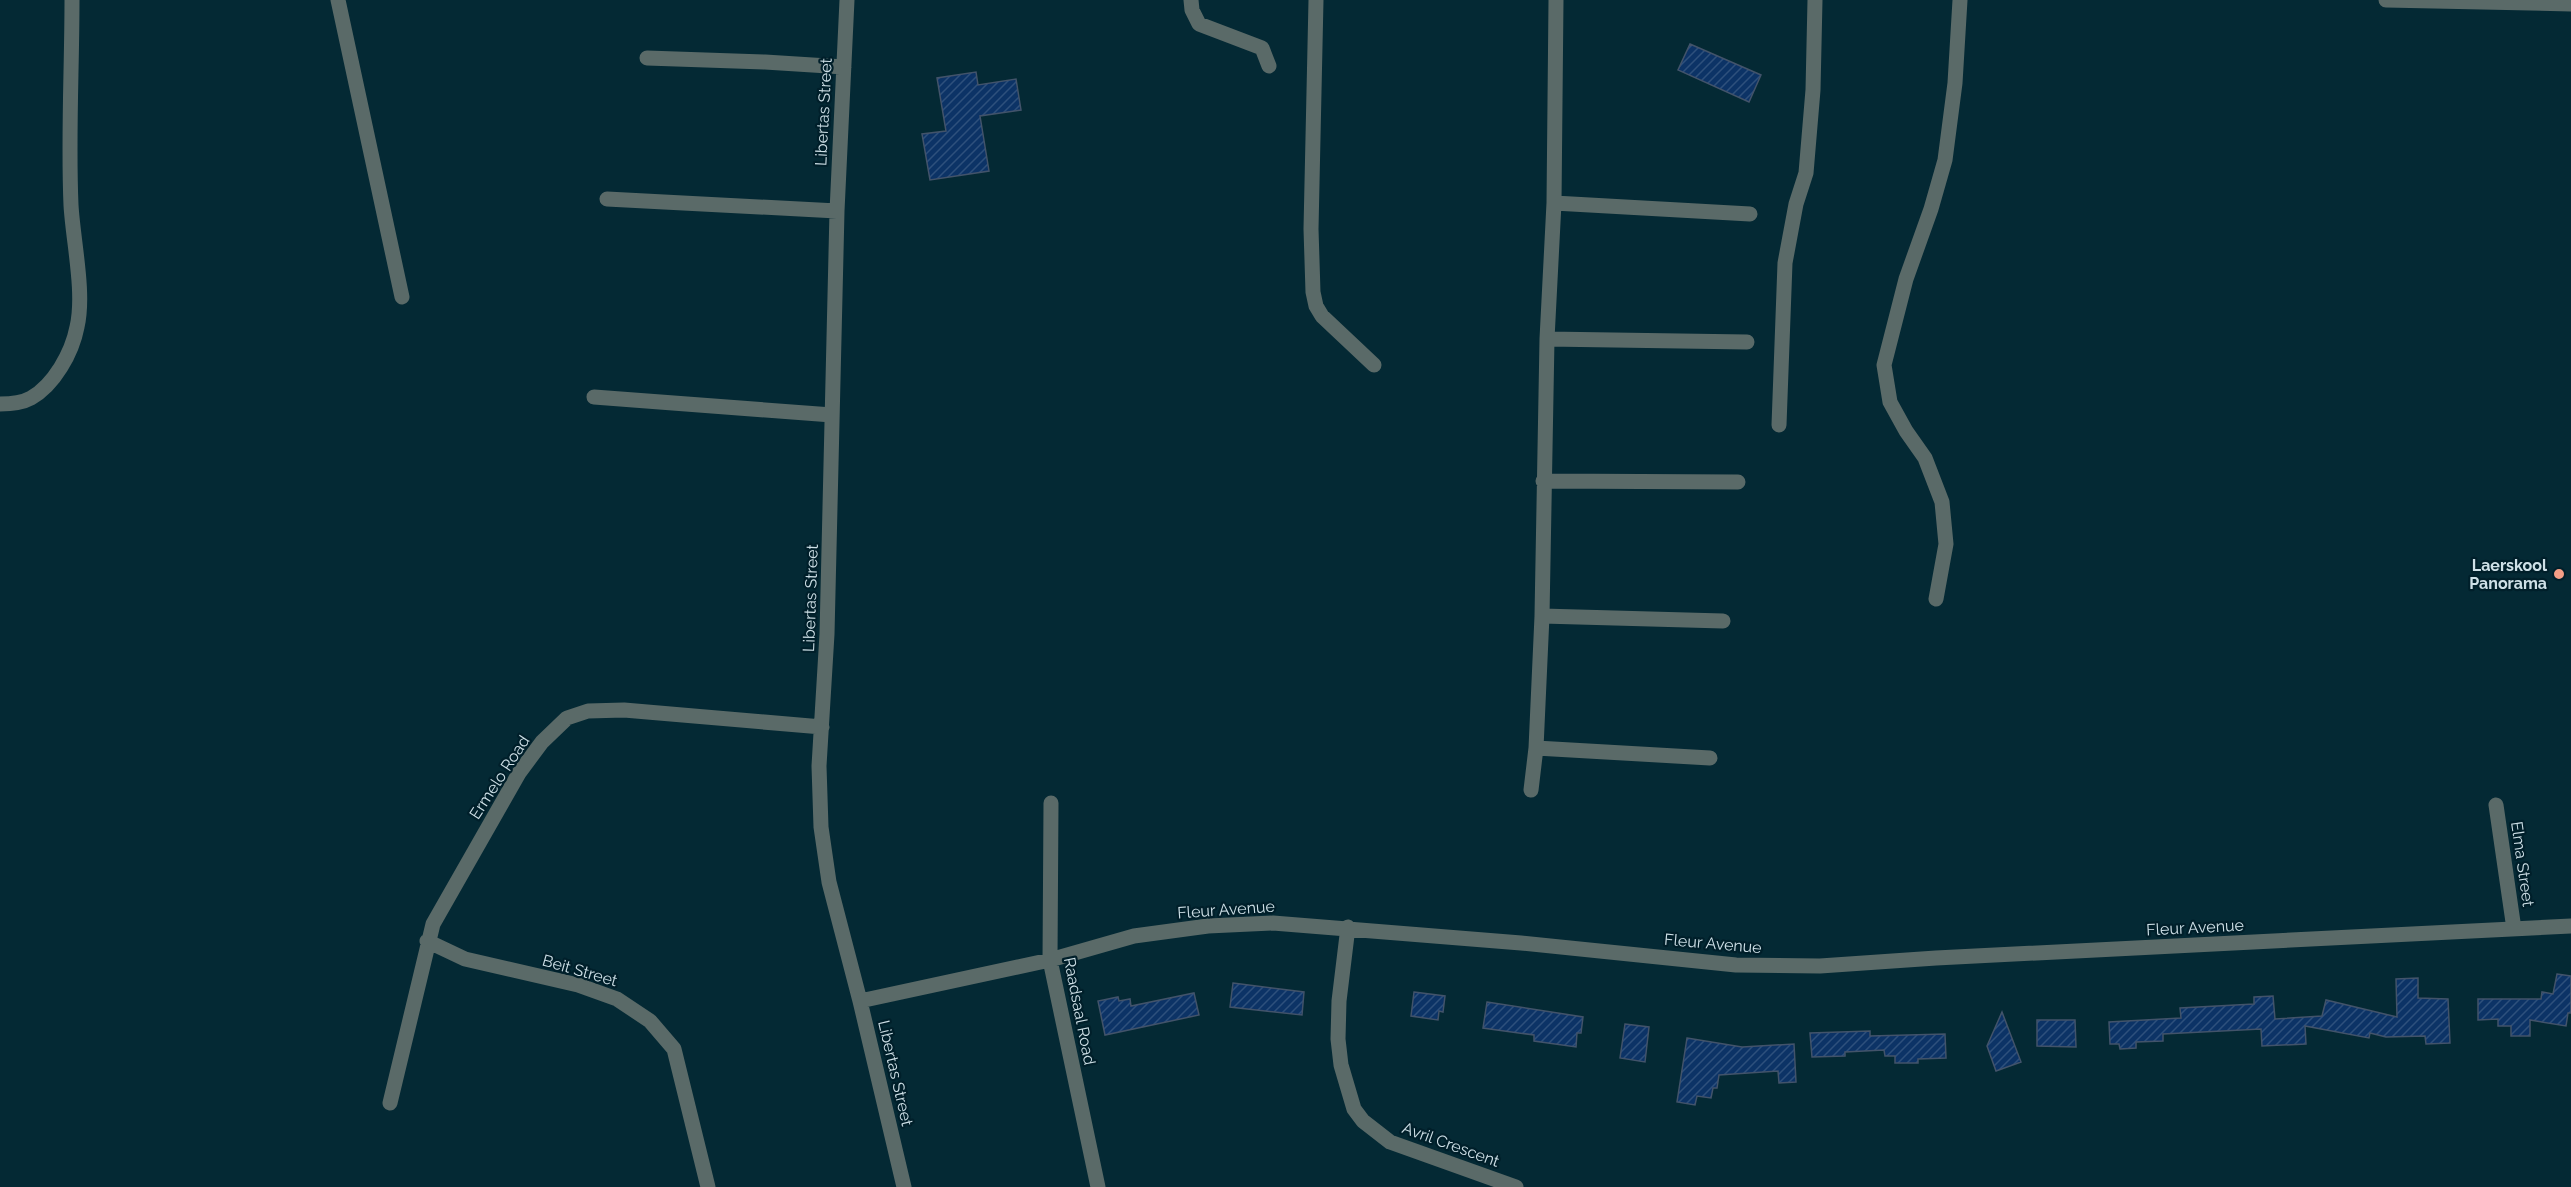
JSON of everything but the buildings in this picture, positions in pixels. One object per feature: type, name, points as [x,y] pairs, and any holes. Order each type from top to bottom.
[{"type":"street","points":[[0,404],[14,404],[32,398],[52,380],[68,355],[77,328],[80,306],[71,203],[72,0]]},
{"type":"street","points":[[338,0],[402,297]]},
{"type":"street","name":"Libertas Street","points":[[847,0],[837,211],[828,634],[819,766],[821,827],[829,882],[904,1187]]},
{"type":"street","points":[[1191,0],[1192,10],[1198,24],[1262,48],[1269,66]]},
{"type":"street","points":[[1316,0],[1311,206],[1313,292],[1316,306],[1322,316],[1374,364]]},
{"type":"street","points":[[1532,790],[1542,616],[1547,339],[1554,203],[1556,0]]},
{"type":"street","points":[[1779,425],[1785,263],[1796,204],[1806,173],[1813,90],[1815,0]]},
{"type":"street","points":[[1935,599],[1946,544],[1942,502],[1925,458],[1906,431],[1890,402],[1884,364],[1906,279],[1931,209],[1945,160],[1955,82],[1960,0]]},
{"type":"street","points":[[2386,0],[2571,4]]},
{"type":"street","points":[[647,58],[765,62],[844,68]]},
{"type":"street","points":[[607,199],[837,211]]},
{"type":"street","points":[[1554,203],[1750,214]]},
{"type":"street","points":[[1547,339],[1747,342]]},
{"type":"street","points":[[594,397],[832,415]]},
{"type":"street","points":[[1543,481],[1738,482]]},
{"type":"street","points":[[1542,616],[1723,621]]},
{"type":"street","name":"Ermelo Road","points":[[390,1103],[427,941],[440,910],[519,773],[542,742],[567,718],[588,711],[624,710],[822,727]]},
{"type":"street","points":[[1536,748],[1710,758]]},
{"type":"street","name":"Raadsaal Road","points":[[1051,803],[1050,960],[1098,1187]]},
{"type":"street","name":"Elma Street","points":[[2496,805],[2514,929]]},
{"type":"street","name":"Fleur Avenue","points":[[860,1001],[1050,960],[1134,936],[1208,926],[1273,923],[1348,927],[1736,965],[1820,966],[1936,958],[2571,926]]},
{"type":"street","name":"Avril Crescent","points":[[1348,927],[1339,1001],[1338,1039],[1341,1065],[1354,1109],[1364,1121],[1390,1142],[1516,1187]]},
{"type":"street","name":"Beit Street","points":[[427,941],[465,959],[578,985],[617,999],[650,1021],[674,1049],[708,1187]]},
{"type":"place","name":"Laerskool Panorama","points":[[2559,574]]}]
